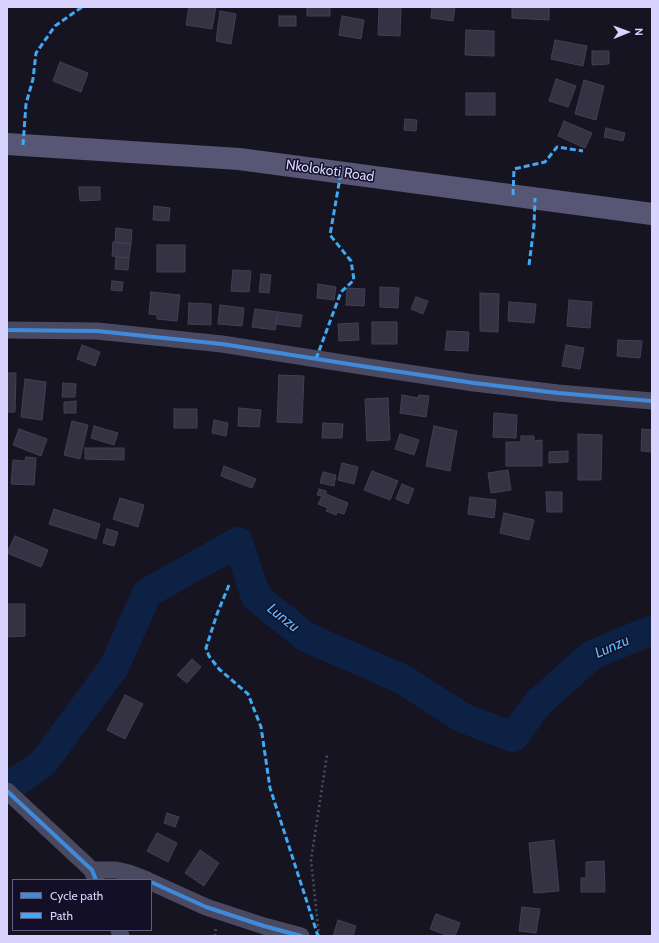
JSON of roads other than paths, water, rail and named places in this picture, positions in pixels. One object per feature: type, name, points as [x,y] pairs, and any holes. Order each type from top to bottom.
[{"type":"main road","name":"Nkolokoti Road","points":[[7,144],[240,159],[652,214]]},
{"type":"street","points":[[7,330],[96,331],[222,344],[474,383],[558,393],[652,400]]},
{"type":"street","points":[[7,792],[94,875],[116,870],[144,879]]},
{"type":"street","points":[[152,882],[206,907],[264,926],[301,936]]},
{"type":"waterway","name":"Lunzu","points":[[7,788],[43,763],[114,667],[147,593],[238,542],[256,597],[306,637],[402,679],[463,718],[513,737],[538,703],[592,655],[652,630]]}]
